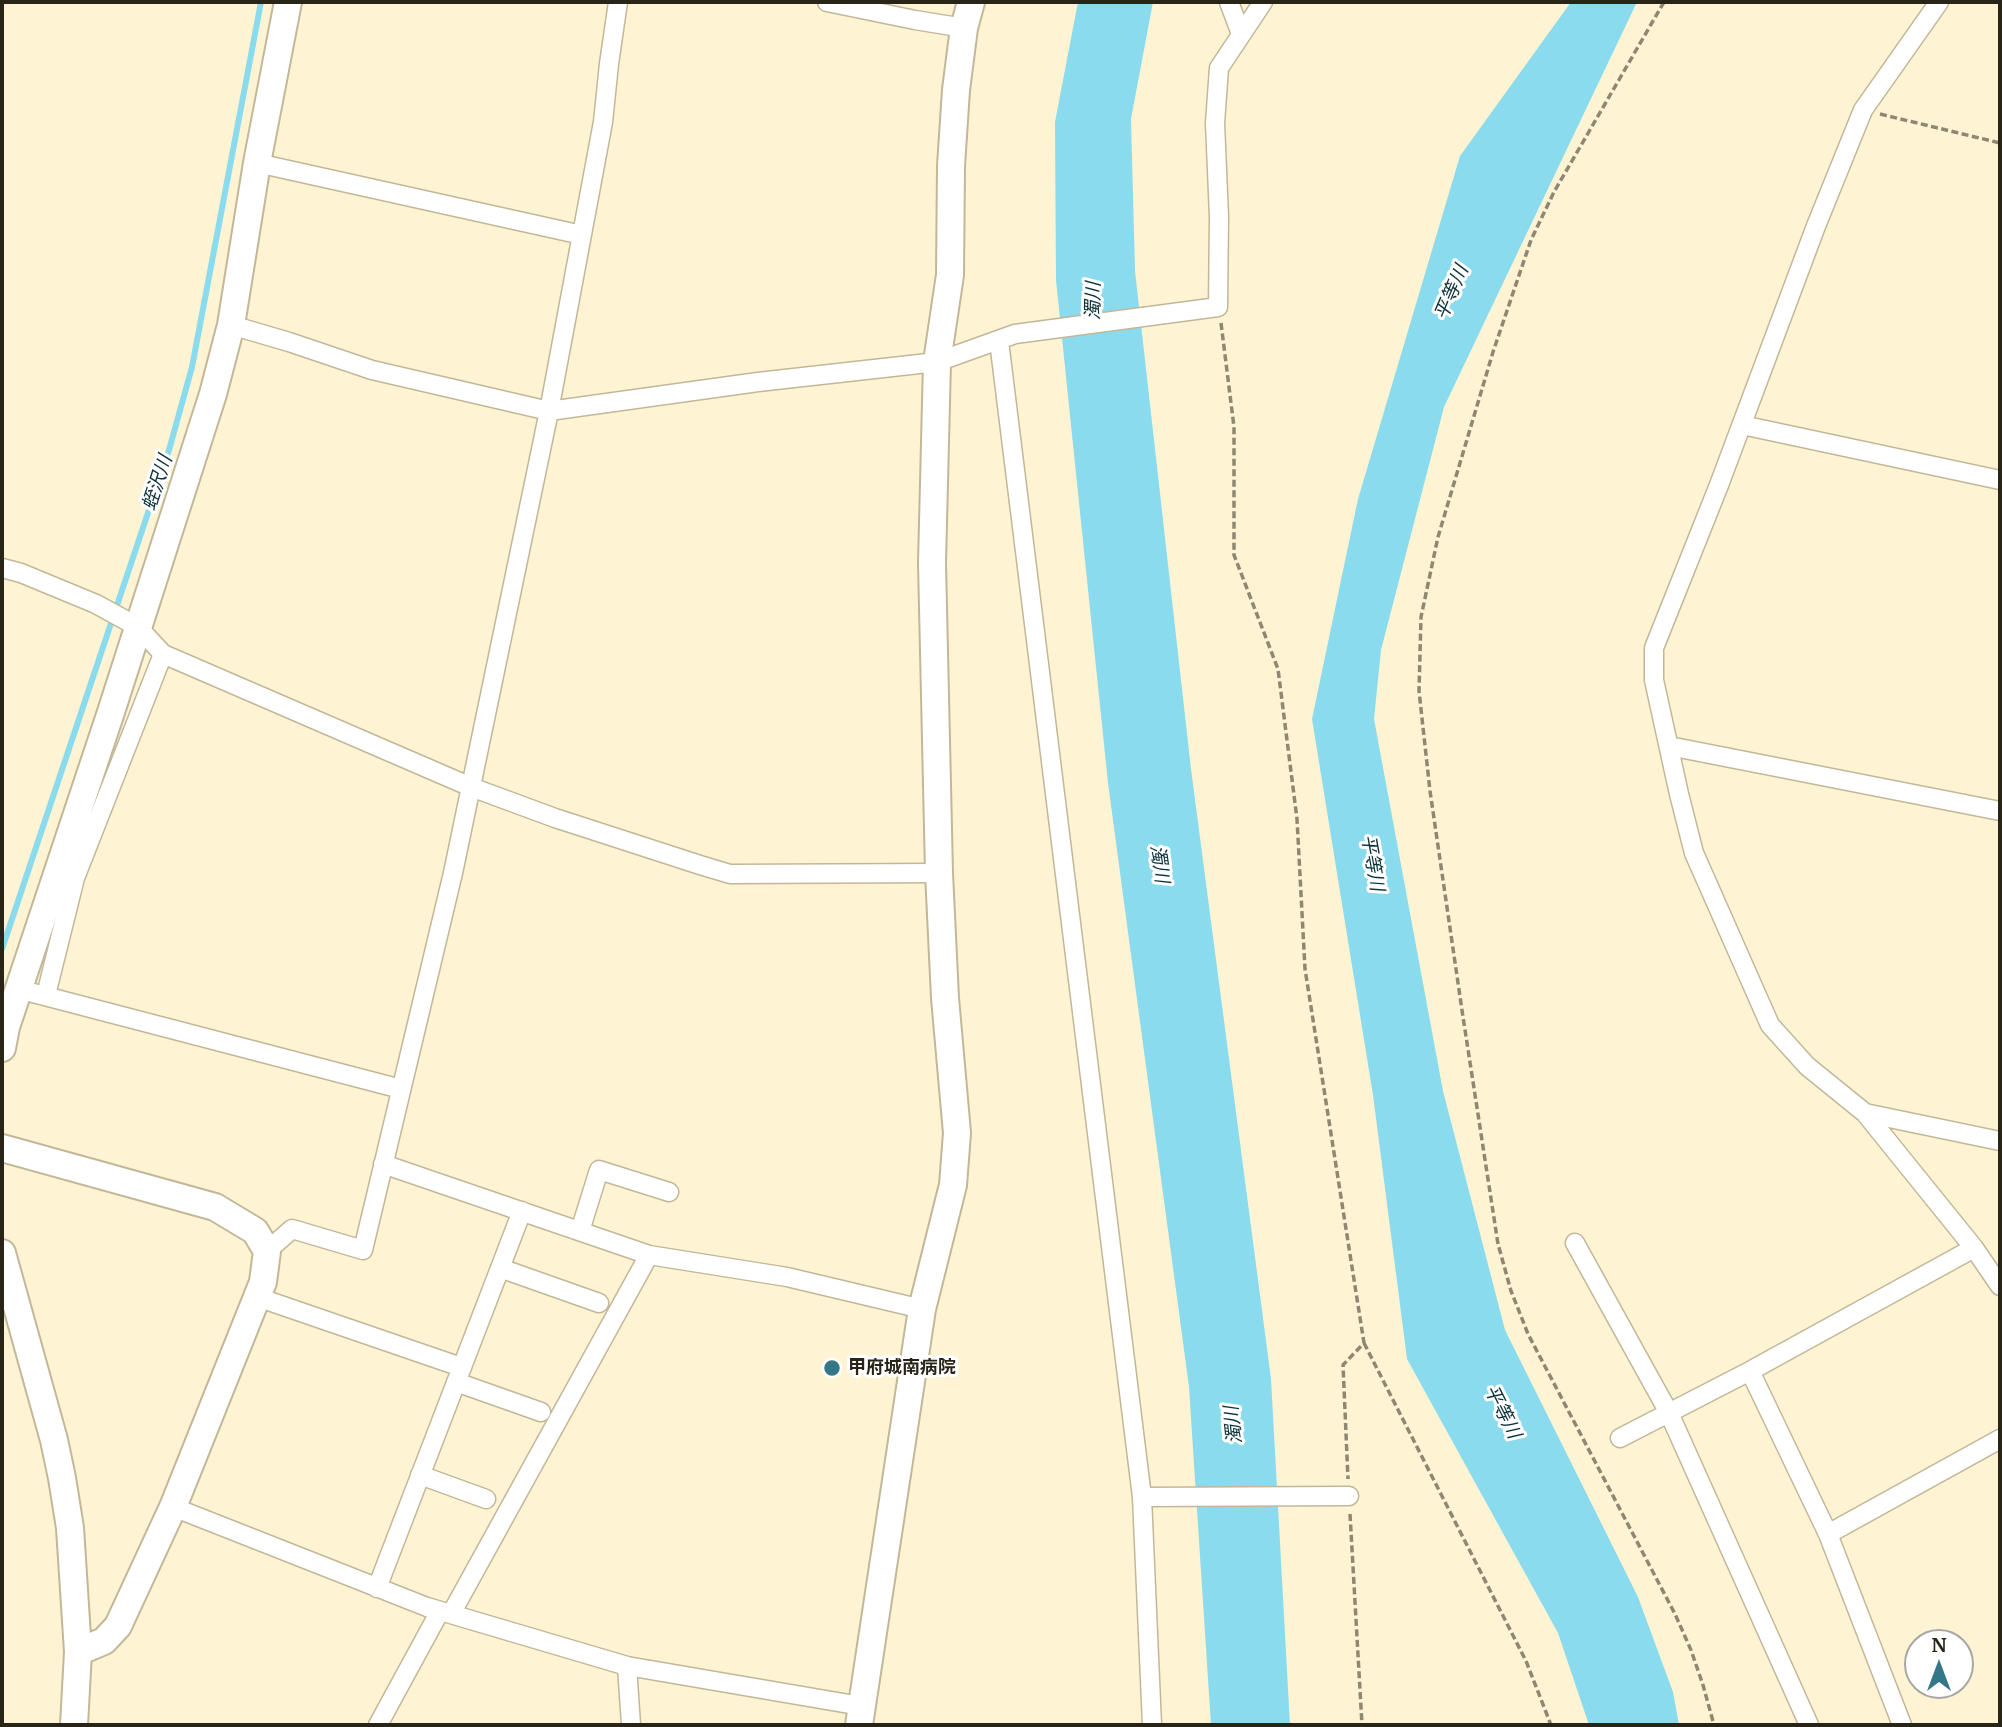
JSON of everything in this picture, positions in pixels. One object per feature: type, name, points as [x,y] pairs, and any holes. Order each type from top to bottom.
[{"type":"street","points":[[46,995],[58,903],[132,623],[213,394],[231,324],[257,163],[288,2]]},
{"type":"street","points":[[267,1251],[292,1229],[363,1250],[453,873],[549,411],[603,122],[618,2]]},
{"type":"street","points":[[827,2],[912,11],[964,28]]},
{"type":"street","points":[[173,1507],[446,1613],[627,1666],[860,1716],[922,1309],[953,1185],[957,1133],[945,998],[939,873],[932,563],[937,362],[950,275],[951,166],[956,90],[964,28],[971,2]]},
{"type":"street","points":[[1229,2],[1241,34]]},
{"type":"street","points":[[231,324],[372,370],[549,411],[758,382],[937,362],[1007,338],[1210,308],[1219,217],[1214,123],[1219,68],[1263,2]]},
{"type":"street","points":[[1939,2],[1863,110],[1654,648],[1654,680],[1694,853],[1722,914],[1745,974],[1770,1025],[1807,1066],[1865,1114],[1975,1248],[2000,1286]]},
{"type":"street","points":[[257,163],[582,235]]},
{"type":"street","points":[[1007,338],[1150,1497],[1152,1725]]},
{"type":"street","points":[[1742,425],[2000,480]]},
{"type":"street","points":[[2,568],[21,573],[132,623],[163,654],[471,787],[555,818],[730,874],[939,873]]},
{"type":"street","points":[[2,1048],[18,989],[58,903],[75,878],[163,654]]},
{"type":"street","points":[[1669,746],[2000,811]]},
{"type":"street","points":[[18,989],[401,1089]]},
{"type":"street","points":[[1865,1114],[2000,1141]]},
{"type":"street","points":[[2,1148],[215,1207],[255,1231],[267,1251],[263,1282],[173,1507],[118,1626],[104,1641],[78,1651]]},
{"type":"street","points":[[383,1164],[649,1255],[787,1276],[922,1309]]},
{"type":"street","points":[[580,1231],[599,1170],[669,1192]]},
{"type":"street","points":[[377,1588],[522,1211]]},
{"type":"street","points":[[1575,1243],[1669,1413],[1809,1725]]},
{"type":"street","points":[[1620,1438],[1751,1371],[1975,1248]]},
{"type":"street","points":[[2,1253],[54,1440],[70,1528],[78,1651],[74,1725]]},
{"type":"street","points":[[378,1725],[446,1613],[649,1255]]},
{"type":"street","points":[[500,1268],[598,1303]]},
{"type":"street","points":[[257,1297],[459,1375],[541,1412]]},
{"type":"street","points":[[1751,1371],[1828,1534],[1902,1725]]},
{"type":"street","points":[[1828,1534],[2000,1439]]},
{"type":"street","points":[[420,1475],[486,1499]]},
{"type":"street","points":[[1150,1497],[1340,1496]]},
{"type":"street","points":[[627,1666],[631,1725]]},
{"type":"path","points":[[1664,2],[1554,192],[1527,253],[1493,352],[1438,537],[1421,617],[1419,691],[1430,791],[1463,1017],[1498,1244],[1511,1291],[1528,1334],[1675,1614],[1691,1650],[1714,1725]]},
{"type":"path","points":[[1863,110],[2000,143]]},
{"type":"path","points":[[1210,308],[1234,427],[1234,555],[1278,669],[1297,818],[1305,969],[1364,1343],[1527,1661],[1551,1725]]},
{"type":"path","points":[[1362,1725],[1340,1496],[1343,1365],[1364,1343]]},
{"type":"water","name":"濁川","points":[[1078,2],[1153,2],[1131,119],[1135,271],[1191,769],[1271,1379],[1290,1725],[1211,1725],[1189,1387],[1108,783],[1056,280],[1055,122]]},
{"type":"water","name":"平等川","points":[[1571,2],[1637,2],[1444,407],[1381,650],[1374,719],[1443,1091],[1505,1330],[1638,1597],[1673,1692],[1679,1725],[1589,1725],[1558,1633],[1407,1359],[1373,1095],[1312,719],[1358,499],[1460,156]]},
{"type":"waterway","name":"蛭沢川","points":[[2,949],[169,450],[192,367],[261,2]]},
{"type":"place","name":"甲府城南病院","points":[[832,1368]]}]
